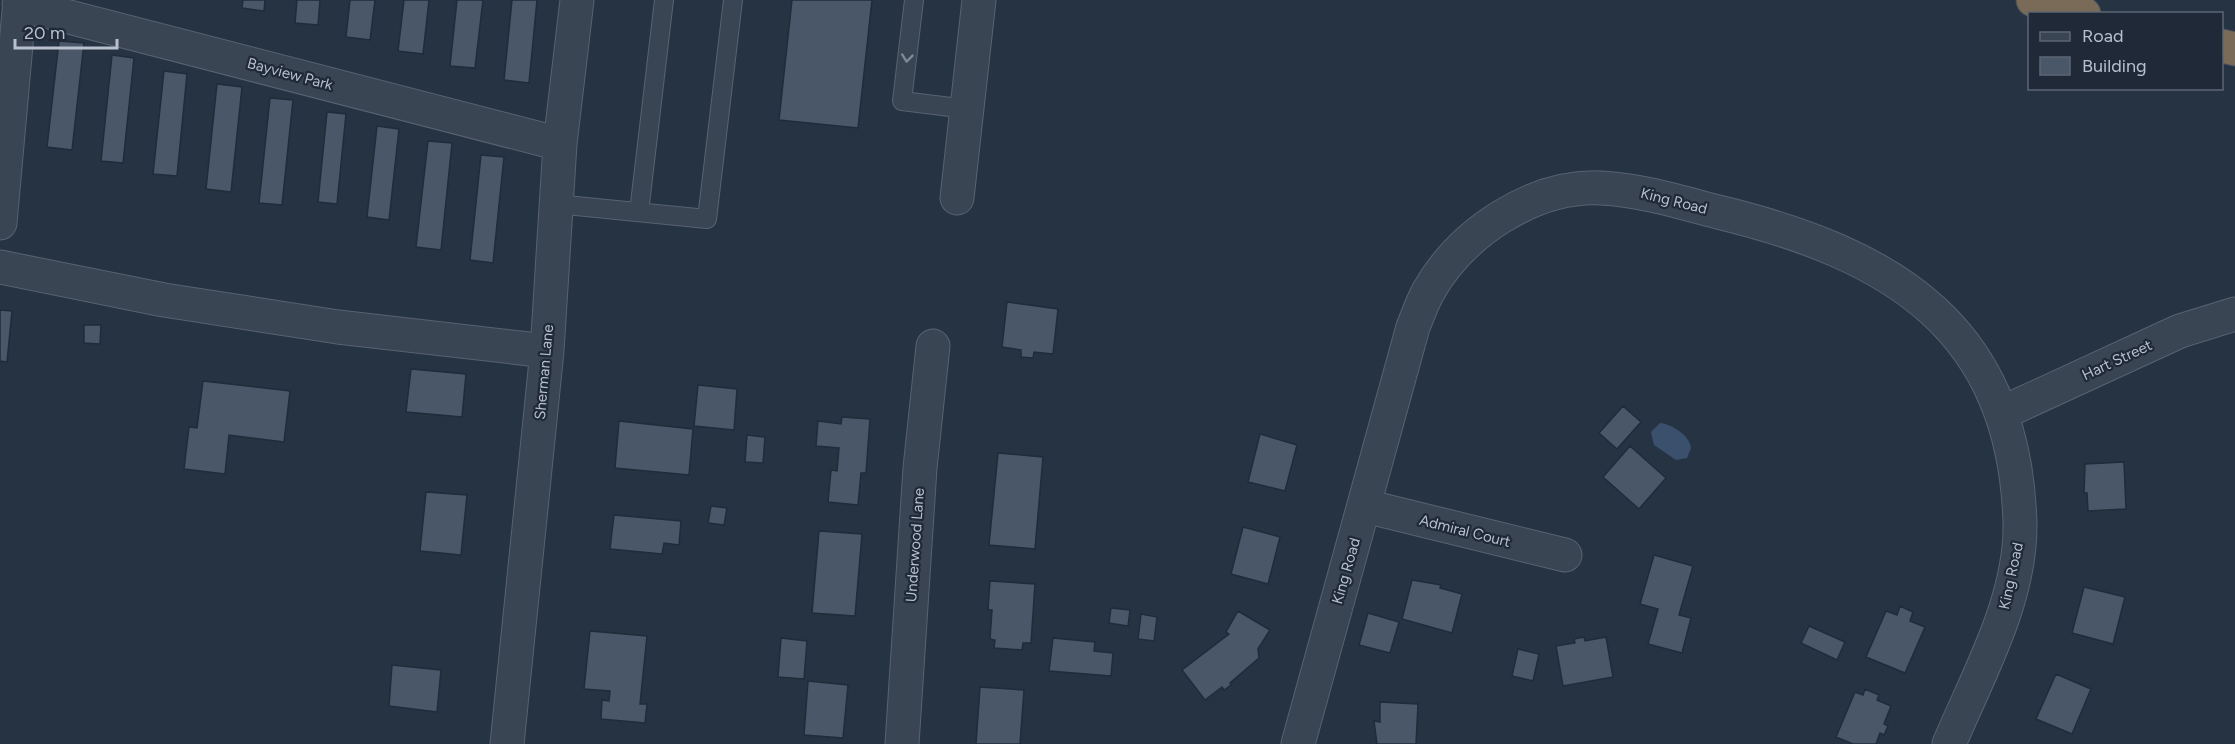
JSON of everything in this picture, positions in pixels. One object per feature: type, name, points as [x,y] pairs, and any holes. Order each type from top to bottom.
[{"type":"highway","points":[[2033,0],[2076,8]]},
{"type":"street","name":"Sherman Lane","points":[[507,744],[547,351],[560,144],[576,0]]},
{"type":"street","points":[[957,198],[979,0]]},
{"type":"street","name":"Bayview Park","points":[[0,223],[20,2],[560,144]]},
{"type":"street","name":"King Road","points":[[1298,744],[1413,327],[1428,292],[1463,248],[1498,218],[1535,199],[1570,190],[1599,188],[1632,190],[1760,222],[1810,237],[1849,254],[1884,272],[1938,314],[1968,353],[2002,413],[2009,432],[2016,472],[2020,525],[2018,551],[2001,622],[1949,744]]},
{"type":"street","points":[[0,267],[164,300],[338,327],[547,351]]},
{"type":"street","name":"Hart Street","points":[[2002,413],[2180,331],[2235,314]]},
{"type":"street","name":"Underwood Lane","points":[[902,744],[920,468],[933,346]]},
{"type":"street","name":"Admiral Court","points":[[1365,506],[1565,555]]},
{"type":"lane","points":[[639,212],[664,0]]},
{"type":"lane","points":[[556,204],[707,219],[734,0]]},
{"type":"lane","points":[[914,0],[902,101],[967,109]]},
{"type":"water","points":[[1660,423],[1675,428],[1684,435],[1691,448],[1687,458],[1676,460],[1654,445],[1651,432]]},
{"type":"building","points":[[243,0],[265,0],[264,11],[242,8]]},
{"type":"building","points":[[297,0],[320,0],[318,25],[295,23]]},
{"type":"building","points":[[350,0],[375,0],[370,40],[346,37]]},
{"type":"building","points":[[404,0],[429,0],[423,54],[398,51]]},
{"type":"building","points":[[457,0],[483,0],[475,68],[450,66]]},
{"type":"building","points":[[512,0],[537,0],[529,83],[504,80]]},
{"type":"building","points":[[792,0],[872,0],[858,128],[779,120]]},
{"type":"building","points":[[59,41],[84,43],[72,150],[47,147]]},
{"type":"building","points":[[112,55],[134,58],[123,163],[101,161]]},
{"type":"building","points":[[164,71],[187,74],[177,176],[153,174]]},
{"type":"building","points":[[217,84],[242,87],[231,192],[206,189]]},
{"type":"building","points":[[270,98],[293,100],[282,205],[259,203]]},
{"type":"building","points":[[327,112],[346,114],[337,204],[318,202]]},
{"type":"building","points":[[377,126],[399,129],[389,220],[367,217]]},
{"type":"building","points":[[428,141],[452,143],[441,250],[416,247]]},
{"type":"building","points":[[481,155],[504,157],[493,263],[470,260]]},
{"type":"building","points":[[1007,302],[1058,309],[1053,354],[1034,352],[1033,358],[1021,357],[1021,350],[1002,347]]},
{"type":"building","points":[[0,310],[12,311],[7,362],[0,361]]},
{"type":"building","points":[[84,325],[101,325],[100,344],[84,343]]},
{"type":"building","points":[[411,369],[466,374],[462,417],[406,412]]},
{"type":"building","points":[[203,381],[290,391],[284,442],[229,435],[225,474],[184,469],[189,427],[197,428]]},
{"type":"building","points":[[698,385],[737,389],[734,430],[694,426]]},
{"type":"building","points":[[1623,406],[1641,422],[1617,449],[1599,433]]},
{"type":"building","points":[[842,417],[870,419],[866,473],[861,473],[858,505],[828,502],[831,470],[837,471],[839,448],[816,446],[818,421],[841,424]]},
{"type":"building","points":[[619,421],[693,429],[689,475],[615,468]]},
{"type":"building","points":[[1260,434],[1297,445],[1285,491],[1248,482]]},
{"type":"building","points":[[747,435],[765,437],[763,463],[745,462]]},
{"type":"building","points":[[1630,446],[1666,478],[1639,509],[1603,477]]},
{"type":"building","points":[[998,453],[1043,457],[1035,549],[989,545]]},
{"type":"building","points":[[2124,462],[2126,509],[2088,511],[2087,493],[2084,493],[2085,464]]},
{"type":"building","points":[[426,492],[467,495],[461,555],[420,551]]},
{"type":"building","points":[[711,506],[727,508],[724,525],[708,523]]},
{"type":"building","points":[[614,515],[681,521],[679,545],[664,543],[662,554],[610,549]]},
{"type":"building","points":[[1243,527],[1280,537],[1268,584],[1231,574]]},
{"type":"building","points":[[819,531],[862,534],[855,616],[812,613]]},
{"type":"building","points":[[1654,555],[1693,566],[1679,615],[1691,618],[1682,653],[1648,644],[1658,609],[1640,604]]},
{"type":"building","points":[[1412,580],[1441,585],[1440,588],[1462,594],[1452,633],[1402,619]]},
{"type":"building","points":[[990,581],[1035,584],[1031,643],[1023,643],[1022,650],[994,648],[995,640],[990,639],[992,610],[988,610]]},
{"type":"building","points":[[2084,587],[2125,597],[2113,644],[2072,633]]},
{"type":"building","points":[[1900,606],[1913,612],[1910,621],[1925,627],[1905,673],[1866,657],[1886,611],[1897,615]]},
{"type":"building","points":[[1111,608],[1130,610],[1128,626],[1109,623]]},
{"type":"building","points":[[1238,611],[1270,630],[1258,649],[1259,658],[1230,683],[1231,685],[1224,690],[1222,687],[1205,700],[1182,670],[1229,634],[1226,632]]},
{"type":"building","points":[[1368,613],[1399,622],[1390,653],[1359,645]]},
{"type":"building","points":[[1141,614],[1157,617],[1154,641],[1138,639]]},
{"type":"building","points":[[1809,626],[1845,642],[1837,660],[1801,643]]},
{"type":"building","points":[[590,631],[647,636],[640,704],[647,704],[645,723],[601,719],[602,700],[609,701],[610,691],[584,689]]},
{"type":"building","points":[[1584,637],[1585,641],[1606,637],[1613,677],[1563,686],[1556,646],[1575,643],[1574,639]]},
{"type":"building","points":[[781,638],[807,641],[804,679],[778,677]]},
{"type":"building","points":[[1053,638],[1095,642],[1094,651],[1113,653],[1111,676],[1049,671]]},
{"type":"building","points":[[1518,649],[1539,654],[1533,681],[1512,676]]},
{"type":"building","points":[[392,665],[441,670],[437,712],[389,706]]},
{"type":"building","points":[[2056,674],[2091,689],[2072,734],[2036,719]]},
{"type":"building","points":[[808,681],[848,685],[843,738],[804,735]]},
{"type":"building","points":[[980,687],[1024,690],[1020,744],[976,744]]},
{"type":"building","points":[[1865,689],[1879,695],[1877,700],[1891,706],[1884,724],[1888,726],[1884,735],[1880,733],[1876,744],[1853,744],[1836,737],[1855,692],[1863,695]]},
{"type":"building","points":[[1380,702],[1418,704],[1416,744],[1377,744],[1374,721],[1380,722]]}]
